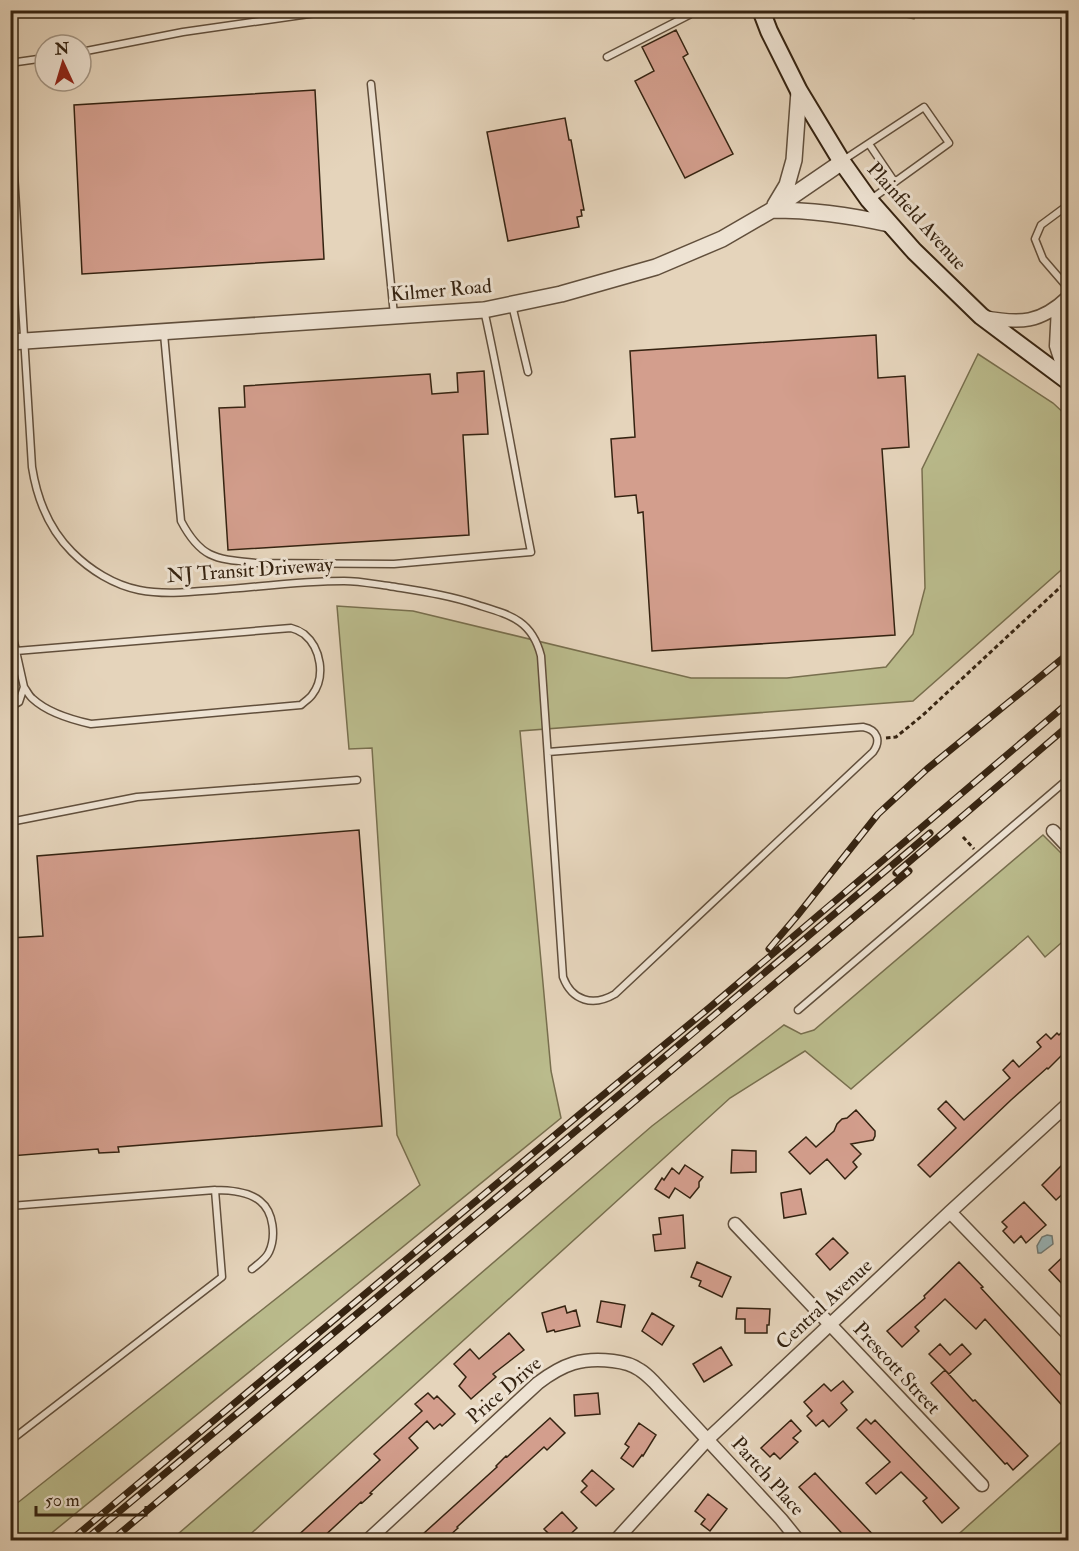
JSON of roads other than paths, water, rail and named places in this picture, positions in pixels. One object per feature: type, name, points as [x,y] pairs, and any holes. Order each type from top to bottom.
[{"type":"main road","name":"Plainfield Avenue","points":[[760,10],[799,91],[842,162],[869,200],[922,259],[981,316],[1068,381]]},
{"type":"street","points":[[799,91],[794,160],[787,185],[772,210],[849,215],[890,224]]},
{"type":"street","name":"Kilmer Road","points":[[18,341],[484,310],[561,294],[656,267],[722,239],[772,210],[842,162]]},
{"type":"street","points":[[981,316],[1005,321],[1024,321],[1041,317],[1058,307],[1068,297]]},
{"type":"street","points":[[1058,307],[1056,346],[1068,381]]},
{"type":"street","points":[[1053,831],[1068,847]]},
{"type":"street","name":"Central Avenue","points":[[616,1540],[708,1439],[1068,1104]]},
{"type":"street","points":[[950,1212],[1068,1334]]},
{"type":"street","name":"Prescott Street","points":[[735,1224],[982,1485]]},
{"type":"street","name":"Price Drive","points":[[368,1540],[538,1383],[555,1370],[576,1361],[599,1359],[620,1362],[639,1369],[708,1439]]},
{"type":"street","name":"Partch Place","points":[[708,1439],[798,1540]]},
{"type":"lane","points":[[93,50],[183,32],[337,10]]},
{"type":"lane","points":[[607,57],[689,15],[694,10]]},
{"type":"lane","points":[[10,63],[33,60]]},
{"type":"lane","points":[[371,84],[394,316]]},
{"type":"lane","points":[[842,162],[924,107],[949,143],[869,200]]},
{"type":"lane","name":"NJ Transit Driveway","points":[[10,108],[18,341],[34,482],[44,512],[54,530],[65,545],[96,572],[138,590],[178,593],[347,581],[439,594],[503,613],[526,626],[538,645],[541,656],[563,977],[567,987],[575,994],[594,1002],[606,1000],[615,994],[873,752],[878,739],[870,728],[864,727],[548,752]]},
{"type":"lane","points":[[869,144],[894,182]]},
{"type":"lane","points":[[1068,205],[1041,225],[1035,239],[1044,259],[1068,288]]},
{"type":"lane","points":[[512,304],[528,372]]},
{"type":"lane","points":[[164,332],[181,521],[196,545],[209,555],[234,561],[394,564],[531,552],[484,310]]},
{"type":"lane","points":[[10,624],[16,651],[24,687],[33,699],[46,708],[91,724],[301,705],[311,696],[317,686],[320,672],[318,656],[313,643],[302,632],[291,628],[16,651]]},
{"type":"lane","points":[[10,708],[19,702],[24,687]]},
{"type":"lane","points":[[798,1010],[1068,779]]},
{"type":"lane","points":[[10,822],[137,797],[357,780]]},
{"type":"lane","points":[[10,1441],[222,1277],[215,1190]]},
{"type":"lane","points":[[10,1206],[215,1190],[244,1194],[260,1200],[269,1210],[273,1226],[268,1254],[252,1269]]},
{"type":"water","points":[[1052,1236],[1053,1244],[1038,1253],[1037,1246],[1042,1237]]},
{"type":"railway","points":[[769,949],[878,814],[927,769],[1068,654]]},
{"type":"railway","points":[[71,1540],[709,1008],[1068,703]]},
{"type":"railway","points":[[896,873],[1068,726]]},
{"type":"railway","points":[[85,1540],[930,833]]},
{"type":"railway","points":[[112,1540],[909,871]]}]
